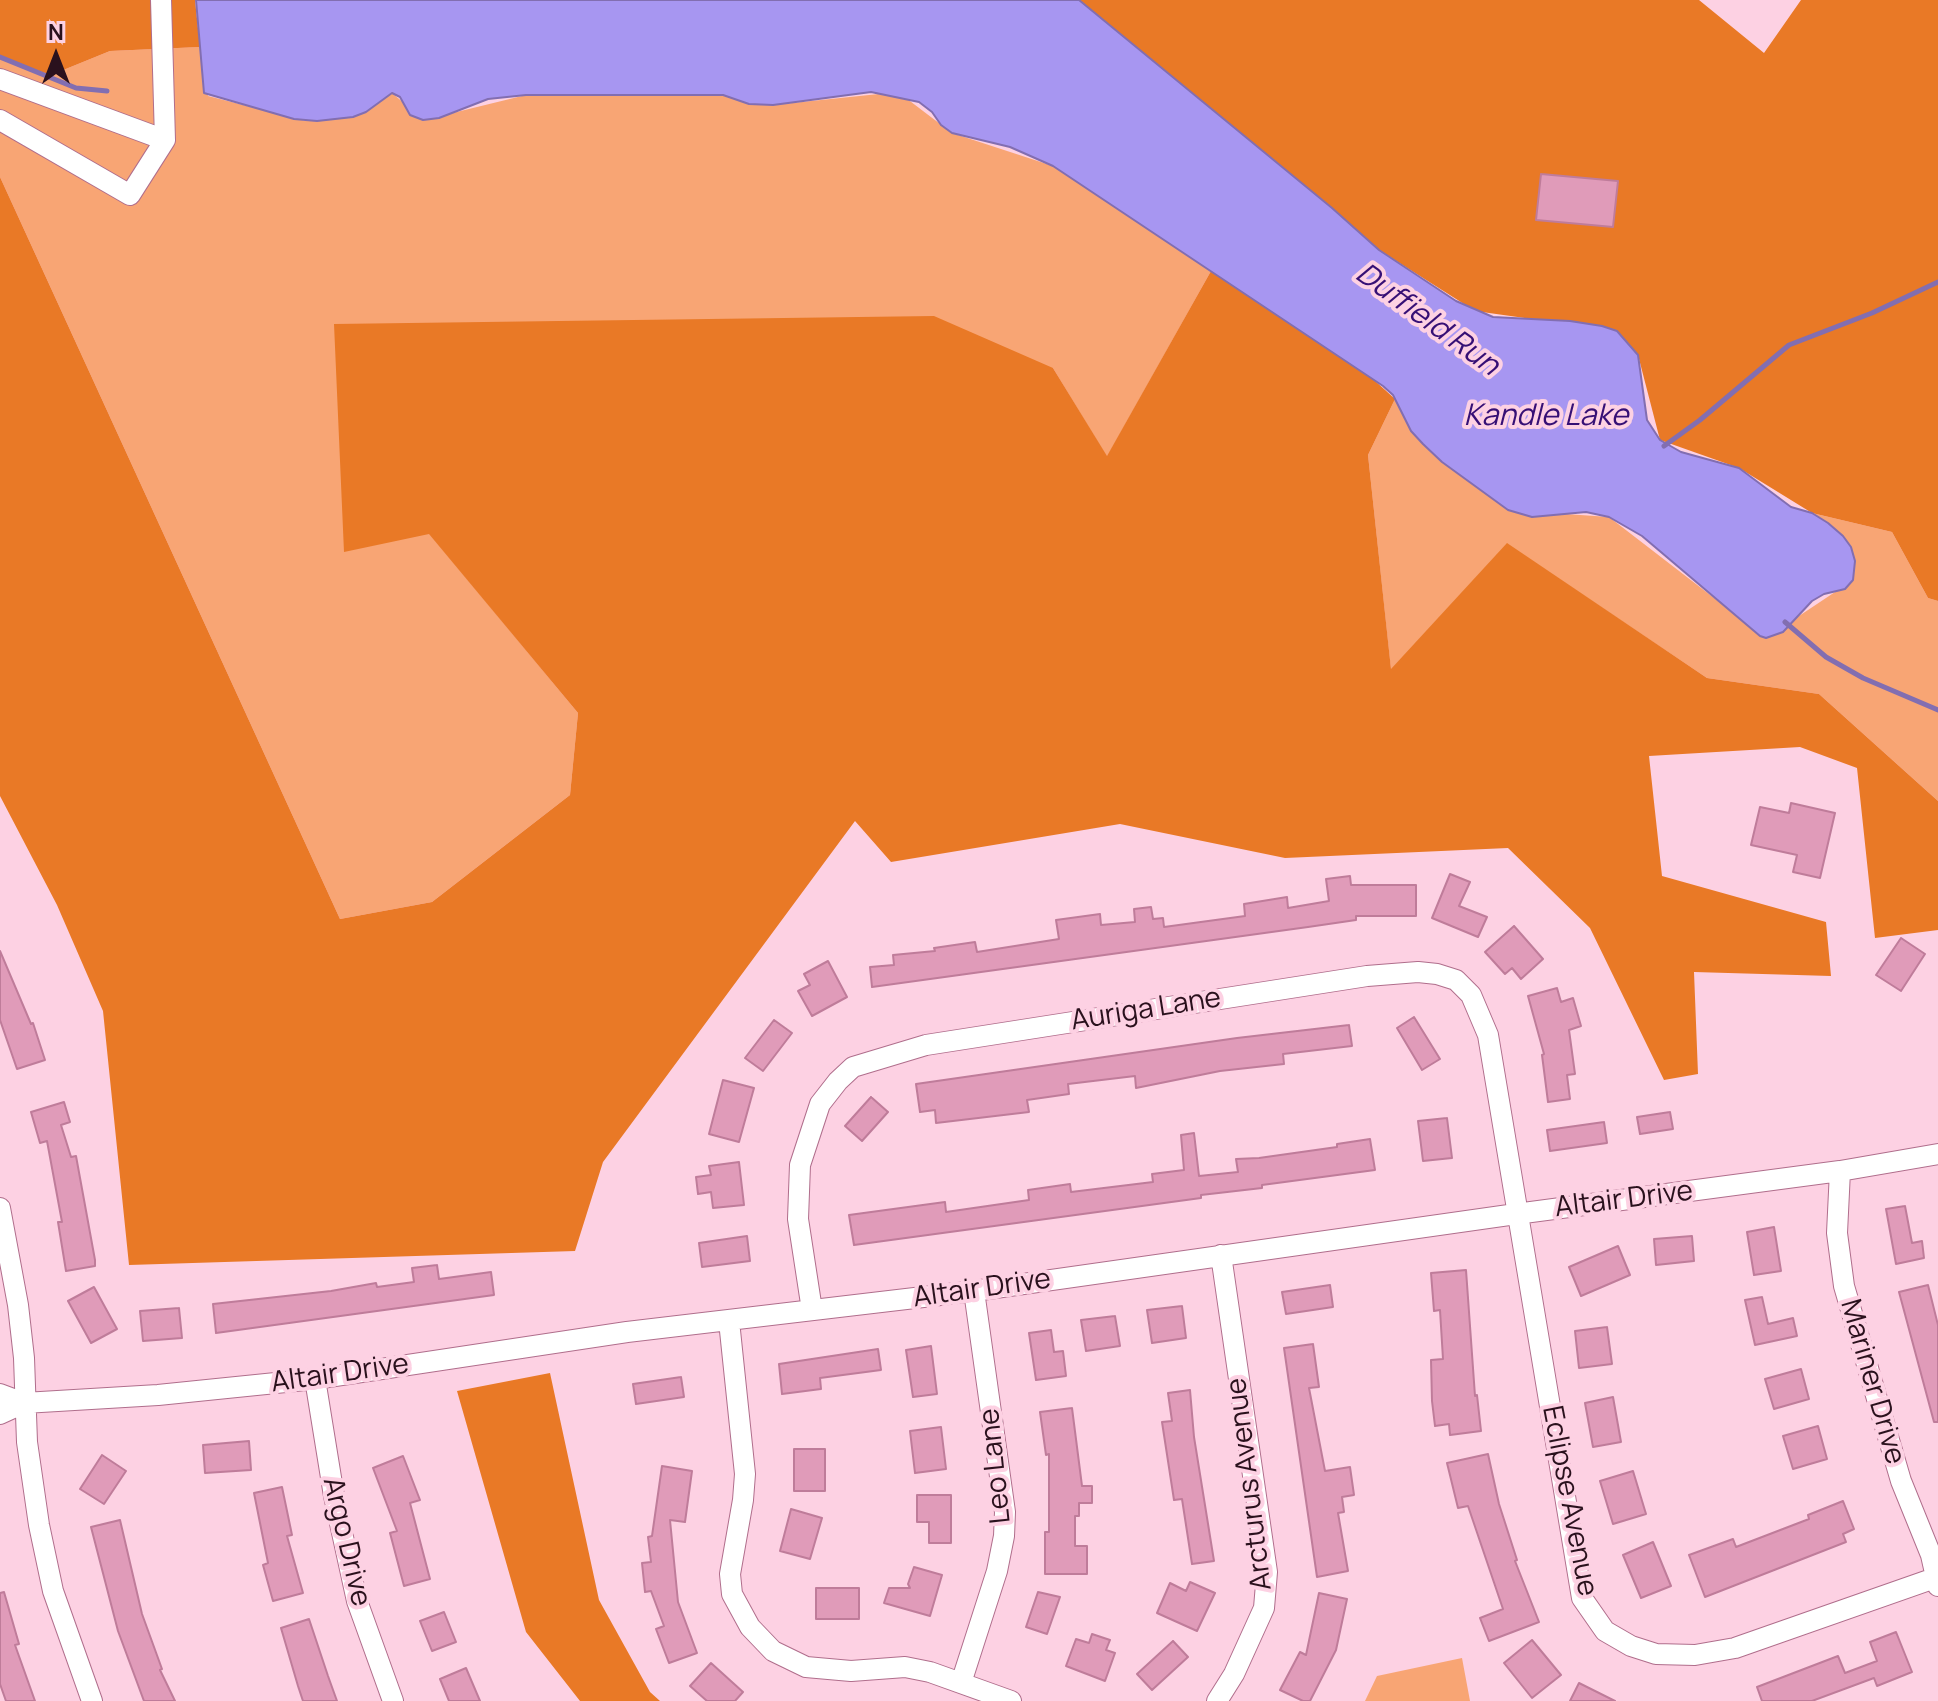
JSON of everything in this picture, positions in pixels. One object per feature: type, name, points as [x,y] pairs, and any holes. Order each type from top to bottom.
[{"type":"street","points":[[0,120],[130,195],[165,140],[161,0]]},
{"type":"street","points":[[0,79],[165,140]]},
{"type":"street","name":"Auriga Lane","points":[[812,1310],[798,1219],[800,1165],[820,1104],[853,1067],[926,1045],[1367,976],[1418,972],[1437,974],[1456,980],[1471,995],[1488,1035],[1516,1214]]},
{"type":"street","name":"Altair Drive","points":[[0,1414],[24,1403],[158,1395],[315,1379],[627,1332],[974,1291],[1840,1171],[1938,1154]]},
{"type":"street","name":"Mariner Drive","points":[[1840,1171],[1837,1233],[1844,1286],[1901,1481],[1931,1555],[1936,1582]]},
{"type":"street","points":[[0,1208],[18,1305],[24,1358],[27,1442],[46,1560],[72,1648],[92,1701]]},
{"type":"street","name":"Eclipse Avenue","points":[[1516,1214],[1582,1598],[1605,1631],[1631,1646],[1656,1654],[1695,1655],[1735,1648],[1936,1582]]},
{"type":"street","name":"Arcturus Avenue","points":[[1217,1701],[1234,1674],[1264,1608],[1267,1572],[1221,1255]]},
{"type":"street","name":"Leo Lane","points":[[961,1683],[997,1571],[1005,1512],[974,1291]]},
{"type":"street","points":[[729,1321],[745,1474],[730,1574],[732,1594],[750,1627],[773,1651],[806,1667],[851,1671],[905,1667],[930,1672],[1011,1701]]},
{"type":"street","name":"Argo Drive","points":[[315,1379],[334,1496],[355,1590],[393,1701]]},
{"type":"street","name":"Altair Drive","points":[[0,1394],[24,1403]]},
{"type":"shaded area","points":[[0,0],[195,0],[200,47],[110,51],[51,75],[0,58]]},
{"type":"shaded area","points":[[1078,0],[1699,0],[1764,53],[1801,0],[1938,0],[1938,601],[1928,598],[1892,532],[1812,513],[1739,468],[1660,440],[1638,355],[1617,331],[1475,311],[1379,250]]},
{"type":"shaded area","points":[[200,47],[208,96],[306,121],[392,93],[424,120],[526,95],[723,95],[773,105],[898,92],[952,133],[1053,166],[1211,271],[1107,457],[1053,368],[345,551],[429,533],[578,713],[570,795],[432,902],[340,919],[0,177],[0,58],[51,75],[110,51]]},
{"type":"shaded area","points":[[0,177],[340,919],[432,902],[570,795],[578,713],[429,534],[344,552],[334,324],[934,316],[1053,368],[1107,456],[1211,271],[1373,379],[1395,399],[1368,455],[1391,669],[1507,543],[1707,678],[1819,694],[1938,801],[1938,930],[1875,938],[1857,768],[1800,747],[1649,756],[1662,876],[1826,922],[1831,976],[1694,972],[1698,1074],[1664,1080],[1590,928],[1508,848],[1285,858],[1120,824],[891,862],[855,821],[603,1162],[575,1251],[129,1265],[103,1011],[57,905],[0,796]]},
{"type":"shaded area","points":[[1395,399],[1423,444],[1508,510],[1609,517],[1766,638],[1853,580],[1828,523],[1812,513],[1892,532],[1928,598],[1938,601],[1938,801],[1819,694],[1707,678],[1507,544],[1391,670],[1368,455]]},
{"type":"shaded area","points":[[550,1373],[599,1600],[650,1692],[660,1701],[580,1701],[526,1632],[457,1391]]},
{"type":"shaded area","points":[[1462,1658],[1470,1701],[1365,1701],[1377,1676]]},
{"type":"water","name":"Kandle Lake","points":[[196,0],[1079,0],[1379,250],[1456,301],[1493,317],[1570,321],[1617,331],[1638,355],[1647,420],[1660,440],[1681,452],[1739,468],[1791,507],[1812,513],[1828,523],[1851,547],[1855,561],[1853,580],[1845,589],[1824,594],[1812,601],[1783,632],[1766,638],[1642,536],[1609,517],[1586,512],[1532,517],[1508,510],[1442,462],[1423,444],[1411,431],[1393,395],[1383,386],[1053,166],[1010,147],[952,133],[919,102],[871,92],[773,105],[749,104],[723,95],[526,95],[488,99],[439,118],[423,120],[410,115],[400,97],[392,93],[366,112],[353,117],[317,121],[294,119],[204,93]]},
{"type":"building","points":[[1541,174],[1618,181],[1613,227],[1536,220]]},
{"type":"building","points":[[1791,803],[1835,813],[1820,878],[1793,872],[1797,855],[1751,845],[1760,807],[1789,813]]},
{"type":"building","points":[[1450,874],[1470,882],[1459,906],[1487,917],[1478,937],[1432,918]]},
{"type":"building","points":[[1350,876],[1351,885],[1416,885],[1416,916],[1356,916],[1356,920],[872,987],[870,967],[894,965],[893,955],[935,951],[934,948],[975,942],[977,952],[1059,939],[1056,920],[1100,914],[1101,925],[1135,922],[1134,909],[1151,907],[1153,919],[1163,918],[1164,927],[1245,916],[1244,904],[1287,897],[1288,908],[1329,901],[1326,879]]},
{"type":"building","points":[[1514,926],[1543,959],[1521,979],[1512,968],[1505,974],[1485,952]]},
{"type":"building","points":[[1901,938],[1925,954],[1901,991],[1876,975]]},
{"type":"building","points":[[0,951],[33,1023],[45,1060],[17,1069],[0,1020]]},
{"type":"building","points":[[828,961],[847,997],[812,1016],[798,991],[810,985],[804,974]]},
{"type":"building","points":[[1557,988],[1561,1002],[1573,998],[1581,1026],[1569,1030],[1575,1074],[1567,1075],[1570,1099],[1548,1102],[1544,1054],[1528,996]]},
{"type":"building","points":[[1414,1017],[1440,1059],[1422,1070],[1397,1028]]},
{"type":"building","points":[[774,1020],[792,1033],[763,1071],[745,1058]]},
{"type":"building","points":[[1349,1025],[1352,1046],[1283,1054],[1284,1064],[1220,1071],[1136,1088],[1135,1076],[1068,1084],[1069,1094],[1027,1100],[1029,1112],[936,1123],[935,1110],[920,1112],[916,1084]]},
{"type":"building","points":[[723,1080],[754,1088],[739,1142],[709,1134]]},
{"type":"building","points":[[871,1097],[888,1112],[862,1141],[845,1126]]},
{"type":"building","points":[[64,1102],[70,1122],[61,1125],[71,1157],[76,1156],[95,1260],[95,1266],[66,1271],[58,1222],[62,1222],[47,1141],[40,1143],[31,1112]]},
{"type":"building","points":[[1670,1112],[1673,1129],[1640,1134],[1637,1117]]},
{"type":"building","points":[[1447,1118],[1452,1158],[1423,1161],[1418,1121]]},
{"type":"building","points":[[1604,1122],[1607,1143],[1550,1151],[1547,1130]]},
{"type":"building","points":[[1194,1133],[1199,1176],[1238,1172],[1236,1159],[1337,1147],[1337,1144],[1370,1139],[1375,1170],[1262,1185],[1262,1188],[1201,1195],[1201,1198],[854,1245],[849,1215],[945,1202],[946,1212],[1029,1200],[1028,1190],[1070,1184],[1071,1192],[1153,1182],[1152,1174],[1184,1170],[1181,1135]]},
{"type":"building","points":[[739,1162],[744,1205],[713,1208],[711,1192],[698,1194],[696,1177],[711,1175],[709,1166]]},
{"type":"building","points":[[1905,1206],[1912,1243],[1922,1241],[1924,1258],[1896,1264],[1886,1209]]},
{"type":"building","points":[[1774,1227],[1781,1271],[1754,1275],[1747,1232]]},
{"type":"building","points":[[747,1236],[750,1261],[702,1267],[699,1243]]},
{"type":"building","points":[[1692,1236],[1694,1261],[1656,1265],[1654,1239]]},
{"type":"building","points":[[1618,1246],[1630,1275],[1581,1296],[1569,1267]]},
{"type":"building","points":[[437,1265],[439,1279],[491,1272],[494,1295],[216,1333],[213,1304],[376,1283],[377,1287],[414,1282],[412,1268]]},
{"type":"building","points":[[1466,1270],[1475,1396],[1481,1431],[1450,1435],[1449,1424],[1435,1426],[1432,1401],[1431,1360],[1443,1359],[1440,1310],[1434,1311],[1431,1273]]},
{"type":"building","points":[[1330,1285],[1333,1307],[1286,1314],[1282,1292]]},
{"type":"building","points":[[1928,1285],[1938,1325],[1938,1422],[1934,1422],[1899,1292]]},
{"type":"building","points":[[94,1287],[117,1329],[91,1343],[68,1301]]},
{"type":"building","points":[[1762,1297],[1768,1324],[1793,1318],[1797,1336],[1755,1345],[1745,1300]]},
{"type":"building","points":[[1182,1306],[1186,1338],[1152,1343],[1147,1310]]},
{"type":"building","points":[[179,1308],[182,1338],[143,1341],[140,1311]]},
{"type":"building","points":[[1115,1316],[1120,1346],[1086,1351],[1081,1320]]},
{"type":"building","points":[[1607,1327],[1612,1364],[1579,1368],[1575,1331]]},
{"type":"building","points":[[1051,1330],[1054,1352],[1063,1351],[1066,1376],[1036,1380],[1029,1333]]},
{"type":"building","points":[[1313,1344],[1319,1387],[1309,1388],[1325,1471],[1350,1467],[1354,1495],[1342,1497],[1344,1512],[1338,1513],[1348,1571],[1317,1577],[1284,1348]]},
{"type":"building","points":[[931,1346],[937,1394],[913,1397],[906,1350]]},
{"type":"building","points":[[878,1349],[881,1370],[820,1378],[821,1389],[782,1394],[779,1364]]},
{"type":"building","points":[[1801,1369],[1809,1399],[1774,1409],[1765,1379]]},
{"type":"building","points":[[681,1377],[684,1397],[636,1404],[633,1384]]},
{"type":"building","points":[[1190,1390],[1194,1437],[1214,1561],[1192,1564],[1182,1499],[1174,1500],[1162,1422],[1172,1421],[1168,1393]]},
{"type":"building","points":[[1613,1397],[1621,1442],[1593,1447],[1585,1403]]},
{"type":"building","points":[[1072,1408],[1082,1486],[1092,1486],[1092,1503],[1079,1503],[1079,1516],[1075,1516],[1075,1546],[1087,1546],[1087,1574],[1045,1574],[1045,1532],[1049,1532],[1049,1454],[1046,1455],[1040,1412]]},
{"type":"building","points":[[1818,1426],[1827,1459],[1793,1469],[1783,1436]]},
{"type":"building","points":[[941,1427],[946,1469],[915,1473],[910,1431]]},
{"type":"building","points":[[249,1441],[251,1470],[205,1473],[203,1445]]},
{"type":"building","points":[[794,1449],[825,1449],[825,1491],[794,1491]]},
{"type":"building","points":[[1488,1454],[1515,1561],[1539,1622],[1489,1641],[1480,1618],[1503,1609],[1468,1506],[1458,1508],[1447,1463]]},
{"type":"building","points":[[102,1455],[126,1471],[104,1504],[80,1489]]},
{"type":"building","points":[[403,1456],[420,1500],[410,1503],[430,1579],[404,1586],[390,1533],[397,1531],[373,1468]]},
{"type":"building","points":[[662,1466],[692,1471],[685,1522],[670,1520],[678,1602],[697,1653],[669,1663],[656,1629],[664,1626],[651,1591],[645,1592],[642,1563],[651,1562],[648,1537],[652,1536]]},
{"type":"building","points":[[1633,1471],[1646,1514],[1613,1524],[1600,1481]]},
{"type":"building","points":[[282,1487],[292,1535],[287,1536],[303,1593],[273,1601],[263,1565],[268,1563],[254,1493]]},
{"type":"building","points":[[917,1495],[951,1495],[951,1543],[929,1543],[929,1522],[917,1522]]},
{"type":"building","points":[[1843,1501],[1854,1529],[1843,1534],[1846,1542],[1705,1597],[1689,1555],[1733,1539],[1736,1547],[1809,1519],[1808,1515]]},
{"type":"building","points":[[791,1509],[822,1518],[810,1559],[780,1551]]},
{"type":"building","points":[[120,1520],[142,1614],[160,1670],[175,1701],[144,1701],[118,1631],[91,1527]]},
{"type":"building","points":[[1653,1542],[1671,1586],[1641,1598],[1623,1555]]},
{"type":"building","points":[[914,1567],[942,1575],[930,1616],[884,1603],[889,1588],[910,1588],[908,1584]]},
{"type":"building","points":[[1190,1582],[1215,1593],[1197,1631],[1157,1613],[1170,1583],[1186,1591]]},
{"type":"building","points":[[816,1588],[859,1588],[859,1619],[816,1619]]},
{"type":"building","points":[[4,1592],[19,1644],[15,1645],[35,1701],[6,1701],[0,1684],[0,1593]]},
{"type":"building","points":[[1038,1592],[1060,1597],[1047,1634],[1026,1627]]},
{"type":"building","points":[[1319,1593],[1347,1599],[1336,1650],[1310,1701],[1303,1701],[1280,1690],[1300,1652],[1306,1655]]},
{"type":"building","points":[[444,1612],[456,1642],[432,1651],[420,1621]]},
{"type":"building","points":[[309,1619],[337,1701],[303,1701],[281,1628]]},
{"type":"building","points":[[1896,1632],[1912,1672],[1877,1686],[1874,1678],[1812,1701],[1762,1701],[1757,1687],[1838,1656],[1845,1673],[1877,1661],[1870,1642]]},
{"type":"building","points":[[1092,1634],[1110,1640],[1106,1650],[1115,1653],[1105,1681],[1066,1666],[1076,1639],[1089,1643]]},
{"type":"building","points":[[1532,1640],[1561,1675],[1532,1698],[1504,1663]]},
{"type":"building","points":[[1173,1641],[1188,1657],[1152,1690],[1137,1674]]},
{"type":"building","points":[[711,1663],[743,1692],[735,1701],[707,1701],[690,1686]]},
{"type":"building","points":[[466,1668],[480,1701],[449,1701],[440,1679]]},
{"type":"building","points":[[1579,1683],[1615,1701],[1570,1701]]},
{"type":"waterway","name":"Duffield Run","points":[[0,57],[76,88],[107,91]]},
{"type":"waterway","points":[[1664,446],[1700,420],[1789,345],[1872,313],[1938,282]]},
{"type":"waterway","name":"Duffield Run","points":[[1785,622],[1826,657],[1863,678],[1938,710]]}]
